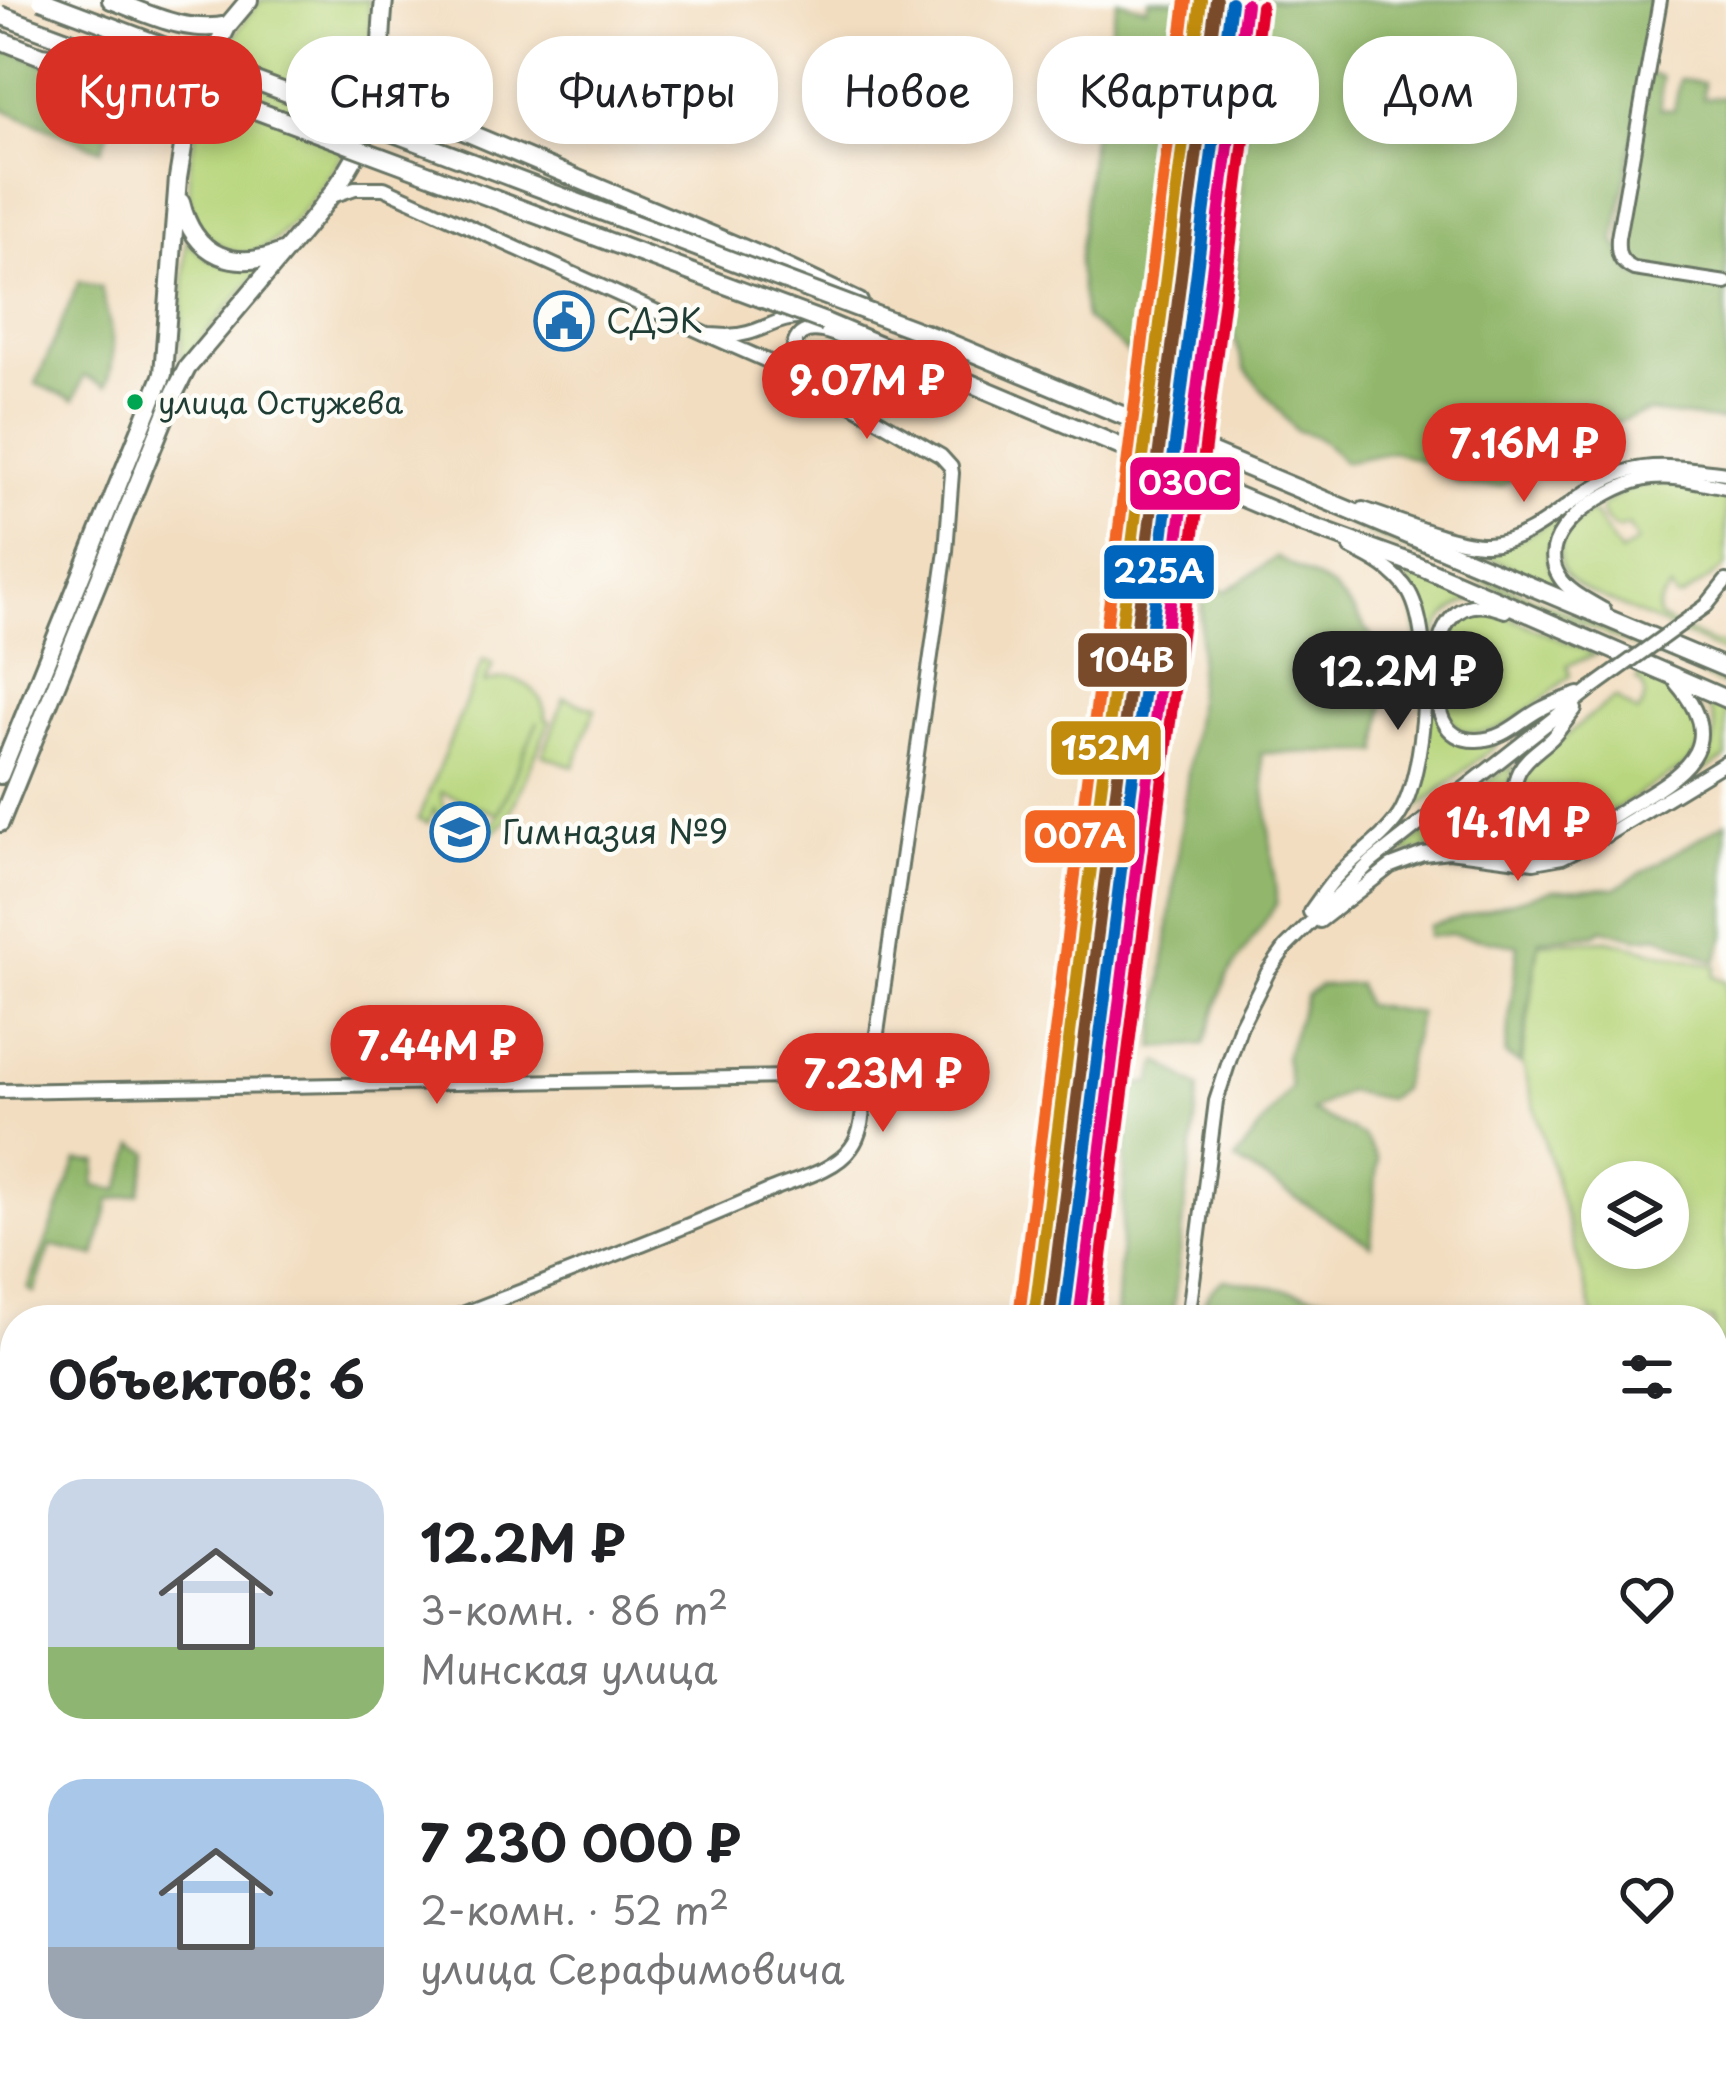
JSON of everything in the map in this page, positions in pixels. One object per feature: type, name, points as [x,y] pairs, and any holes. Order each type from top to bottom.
[{"type":"main road","points":[[40,0],[937,338],[1726,665]]},
{"type":"main road","points":[[111,0],[181,25],[228,25]]},
{"type":"main road","points":[[222,36],[249,0]]},
{"type":"main road","points":[[382,4],[382,36]]},
{"type":"main road","points":[[0,15],[825,322],[1302,523],[1412,563],[1726,698]]},
{"type":"main road","points":[[0,40],[36,54]]},
{"type":"main road","points":[[493,143],[766,258],[937,338]]},
{"type":"main road","points":[[0,775],[164,374],[184,144]]},
{"type":"main road","points":[[0,823],[187,368],[332,196],[359,144]]},
{"type":"main road","points":[[178,178],[190,229],[210,250],[243,261],[286,250]]},
{"type":"street","points":[[1660,0],[1618,256],[1634,269],[1726,283]]},
{"type":"street","points":[[332,196],[355,188],[384,188],[804,377],[941,456],[951,466],[954,481],[874,1054],[866,1072],[853,1147],[833,1163],[696,1223],[485,1305]]},
{"type":"street","points":[[708,335],[730,337],[795,317],[825,322]]},
{"type":"street","points":[[804,377],[793,349],[803,334],[819,330],[927,366]]},
{"type":"street","points":[[1307,491],[1457,540],[1491,544],[1516,536],[1627,471],[1655,466],[1726,473]]},
{"type":"street","points":[[1631,626],[1576,593],[1559,577],[1553,554],[1560,532],[1600,498],[1639,480],[1726,487]]},
{"type":"street","points":[[1190,1305],[1216,1101],[1240,1025],[1259,986],[1339,874],[1399,815],[1416,774],[1423,639],[1411,595],[1390,569],[1302,523]]},
{"type":"street","points":[[1706,606],[1726,581]]},
{"type":"street","points":[[1286,947],[1371,862],[1591,689],[1726,594]]},
{"type":"street","points":[[1591,689],[1540,709],[1504,734],[1468,740],[1447,728],[1439,714],[1437,650],[1450,619],[1463,608],[1477,605],[1493,606],[1595,643]]},
{"type":"street","points":[[1591,689],[1517,776],[1514,792],[1520,813],[1545,833],[1564,835],[1595,825],[1684,773],[1704,754],[1710,737],[1707,712],[1659,670]]},
{"type":"street","points":[[1286,947],[1403,860],[1449,850],[1534,862],[1552,860],[1586,846],[1726,764]]},
{"type":"street","points":[[0,1091],[866,1072]]},
{"type":"green space","points":[[261,0],[368,0],[371,36],[286,36],[286,144],[347,144],[314,196],[278,238],[257,251],[241,253],[209,237],[196,220],[189,174],[194,144],[262,144],[262,36],[235,36]]},
{"type":"green space","points":[[1117,0],[1146,8],[1149,0],[1187,0],[1181,36],[1109,36]]},
{"type":"green space","points":[[1248,0],[1652,0],[1615,241],[1634,274],[1647,278],[1647,268],[1628,256],[1622,236],[1648,73],[1662,77],[1660,109],[1674,110],[1680,79],[1704,82],[1703,98],[1726,97],[1726,421],[1648,412],[1576,436],[1502,486],[1475,487],[1393,452],[1343,462],[1317,438],[1296,431],[1245,369],[1233,334],[1243,144],[1319,144],[1319,36],[1248,36]]},
{"type":"green space","points":[[0,45],[36,60],[36,123],[0,108]]},
{"type":"green space","points":[[1091,144],[1173,144],[1157,224],[1142,367],[1085,319],[1078,265]]},
{"type":"green space","points":[[186,240],[220,264],[262,268],[180,364]]},
{"type":"green space","points":[[79,281],[101,288],[112,361],[106,386],[84,376],[74,400],[36,384]]},
{"type":"green space","points":[[1651,471],[1726,477],[1726,483],[1654,473],[1631,476],[1596,493],[1578,506],[1553,538],[1548,555],[1552,573],[1565,590],[1462,546],[1513,541],[1602,488],[1625,477]]},
{"type":"green space","points":[[1659,483],[1726,491],[1726,567],[1681,598],[1671,589],[1658,610],[1659,618],[1726,645],[1726,654],[1583,589],[1559,561],[1562,541],[1588,513],[1594,514],[1620,553],[1637,542],[1628,525],[1619,529],[1609,523],[1601,506],[1628,489]]},
{"type":"green space","points":[[1351,520],[1726,680],[1726,686],[1347,524]]},
{"type":"green space","points":[[1380,556],[1479,599],[1457,607],[1444,619],[1436,635],[1435,672],[1446,733],[1496,745],[1403,820],[1421,773],[1427,723],[1411,584]]},
{"type":"green space","points":[[1277,557],[1333,588],[1374,640],[1386,676],[1379,752],[1261,753],[1277,903],[1227,977],[1204,1044],[1154,1048],[1196,708],[1203,585],[1226,591]]},
{"type":"green space","points":[[1492,610],[1596,655],[1567,665],[1570,676],[1516,718],[1485,732],[1470,732],[1452,721],[1444,706],[1443,646],[1459,617]]},
{"type":"green space","points":[[483,660],[493,664],[485,683],[507,679],[526,684],[550,721],[508,818],[485,837],[459,837],[441,823],[434,809],[428,823],[418,819]],"holes":[[[538,721],[495,821],[475,828],[458,825],[446,812],[441,792],[497,814]]]},
{"type":"green space","points":[[1641,675],[1679,693],[1700,710],[1706,734],[1700,748],[1678,771],[1597,820],[1568,830],[1542,828],[1522,801],[1529,764],[1613,699],[1637,713],[1645,695],[1636,680]]},
{"type":"green space","points":[[1700,696],[1726,706],[1726,758],[1578,844],[1528,855],[1445,846],[1398,855],[1513,765],[1510,801],[1530,832],[1556,841],[1596,830],[1678,784],[1707,758],[1715,726]]},
{"type":"green space","points":[[564,698],[595,709],[574,767],[543,755]]},
{"type":"green space","points":[[1726,822],[1726,933],[1716,962],[1660,936],[1637,938],[1603,929],[1596,934],[1539,940],[1520,1064],[1505,1055],[1518,945],[1450,934],[1428,937],[1429,926],[1552,890],[1616,888]]},
{"type":"green space","points":[[1608,940],[1716,966],[1713,976],[1726,981],[1726,1305],[1591,1305],[1522,1062],[1539,943]]},
{"type":"green space","points":[[1358,984],[1365,1005],[1419,1013],[1401,1089],[1387,1099],[1347,1091],[1312,1111],[1365,1137],[1377,1161],[1371,1245],[1235,1160],[1291,1087],[1285,1057],[1306,996],[1319,986]]},
{"type":"green space","points":[[1159,1061],[1199,1088],[1174,1305],[1117,1305],[1129,1107],[1136,1084],[1151,1083]]},
{"type":"green space","points":[[135,1145],[150,1153],[139,1194],[110,1200],[95,1256],[51,1246],[34,1293],[28,1289],[77,1161],[98,1162],[94,1186],[119,1190]]},
{"type":"green space","points":[[1224,1279],[1333,1298],[1335,1305],[1203,1305]]},
{"type":"transit line","name":"007А","points":[[1020,1305],[1186,0]]},
{"type":"transit line","name":"152М","points":[[1036,1305],[1201,0]]},
{"type":"transit line","name":"104В","points":[[1051,1305],[1216,0]]},
{"type":"transit line","name":"225А","points":[[1066,1305],[1231,2]]},
{"type":"transit line","name":"030C","points":[[1081,1305],[1246,4]]},
{"type":"transit line","points":[[1096,1305],[1261,6]]},
{"type":"place","name":"СДЭК","points":[[564,321]]},
{"type":"place","name":"улица Остужева","points":[[135,402]]},
{"type":"place","name":"Гимназия №9","points":[[460,832]]}]
